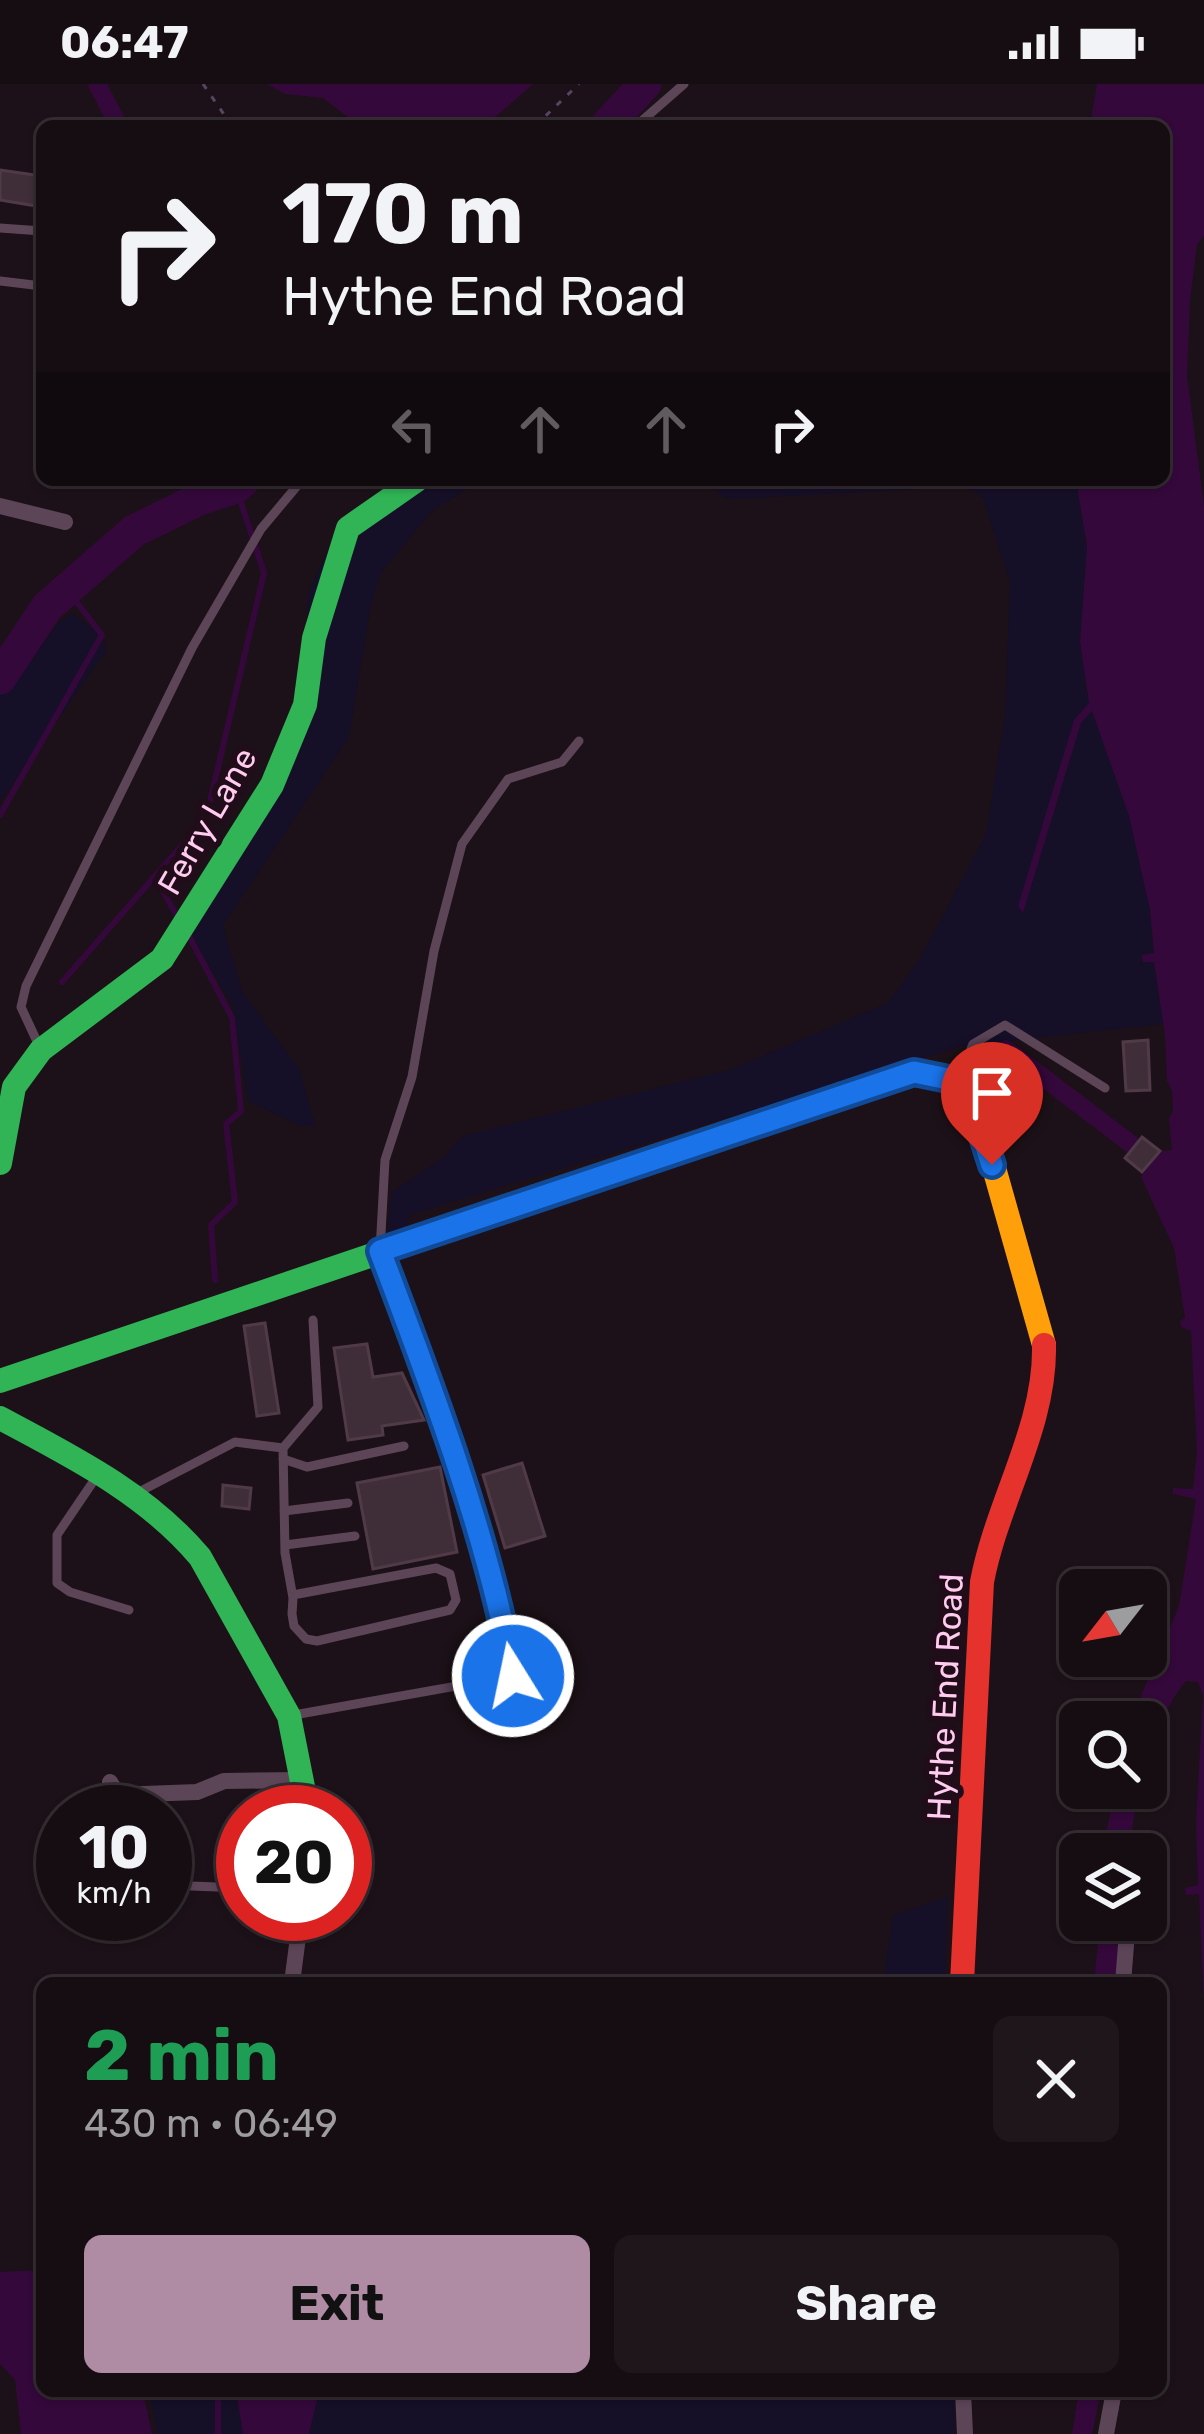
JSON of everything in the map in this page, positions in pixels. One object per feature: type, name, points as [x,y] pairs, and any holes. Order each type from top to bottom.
[{"type":"street","name":"Ferry Lane","points":[[0,1162],[6,1092],[40,1050],[162,959],[272,785],[305,705],[314,638],[348,528],[408,486]]},
{"type":"street","points":[[0,506],[65,522]]},
{"type":"street","points":[[0,1381],[914,1072],[958,1081]]},
{"type":"street","name":"Hythe End Road","points":[[958,1081],[984,1131],[1044,1344],[1044,1374],[1014,1478],[992,1534],[982,1582],[962,1977]]},
{"type":"street","points":[[0,1418],[100,1472],[182,1533],[289,1716],[305,1785]]},
{"type":"street","points":[[110,1782],[118,1795],[197,1792],[224,1781],[304,1780]]},
{"type":"street","points":[[293,1977],[298,1941]]},
{"type":"street","points":[[1123,1977],[1126,1941]]},
{"type":"street","points":[[963,2397],[965,2434]]},
{"type":"street","points":[[1106,2434],[1113,2397]]},
{"type":"lane","points":[[643,120],[684,84]]},
{"type":"lane","points":[[0,228],[36,231]]},
{"type":"lane","points":[[0,281],[36,285]]},
{"type":"lane","points":[[40,1050],[21,1006],[26,986],[192,648],[261,529],[297,486]]},
{"type":"lane","points":[[289,1716],[513,1676],[503,1619],[380,1251],[378,1226],[386,1160],[412,1078],[434,951],[462,844],[508,779],[562,762],[579,741]]},
{"type":"lane","points":[[958,1081],[973,1044],[1005,1025],[1105,1088]]},
{"type":"lane","points":[[293,1595],[436,1568],[451,1574],[455,1600],[450,1610],[317,1642],[294,1627],[285,1545],[283,1454],[318,1407],[313,1320]]},
{"type":"lane","points":[[133,1496],[235,1442],[283,1454],[307,1467],[404,1446]]},
{"type":"lane","points":[[100,1472],[56,1535],[57,1583],[70,1592],[129,1610]]},
{"type":"lane","points":[[284,1511],[348,1503]]},
{"type":"lane","points":[[285,1545],[355,1536]]},
{"type":"path","points":[[203,84],[228,120]]},
{"type":"path","points":[[542,120],[579,84]]},
{"type":"shaded area","points":[[267,84],[533,84],[492,120],[351,120],[323,98],[285,94]]},
{"type":"shaded area","points":[[1097,84],[1204,84],[1204,236],[1197,245],[1190,300],[1187,376],[1204,506],[1204,2003],[1199,1894],[1186,1895],[1185,1888],[1198,1885],[1196,1823],[1203,1696],[1198,1682],[1186,1681],[1167,1713],[1167,1701],[1139,1701],[1149,1677],[1167,1677],[1167,1634],[1179,1606],[1196,1499],[1173,1494],[1173,1488],[1193,1489],[1197,1451],[1191,1331],[1181,1327],[1185,1318],[1174,1248],[1141,1177],[1160,1151],[1172,1150],[1172,1091],[1154,962],[1143,962],[1142,955],[1154,953],[1150,910],[1129,816],[1092,711],[1081,723],[1023,913],[1018,906],[1074,720],[1089,703],[1080,642],[1087,546],[1077,486],[1170,486],[1170,120],[1091,120]]},
{"type":"shaded area","points":[[412,486],[471,486],[433,510],[382,571],[371,604],[349,737],[223,925],[242,991],[300,1071],[315,1126],[299,1125],[248,1101],[233,1007],[184,922],[261,798],[302,704],[308,593],[328,550]]},
{"type":"shaded area","points":[[707,486],[1077,486],[1087,546],[1080,642],[1089,703],[1074,720],[1023,912],[1081,722],[1092,710],[1129,816],[1150,910],[1154,953],[1142,955],[1143,961],[1154,961],[1163,1024],[962,1046],[409,1215],[406,1233],[387,1232],[392,1192],[444,1157],[463,1136],[729,1070],[888,1003],[921,957],[986,834],[1005,714],[1010,581],[982,495],[961,487],[728,499]]},
{"type":"shaded area","points":[[72,613],[103,637],[106,651],[0,802],[0,691]]},
{"type":"shaded area","points":[[1111,1809],[1135,1809],[1131,1833],[1107,1833]]},
{"type":"shaded area","points":[[948,1897],[945,1977],[884,1977],[893,1915]]},
{"type":"shaded area","points":[[1098,1941],[1120,1941],[1117,1977],[1095,1977]]},
{"type":"shaded area","points":[[36,2270],[36,2397],[144,2397],[152,2434],[21,2434],[15,2380],[0,2364],[0,2272]]},
{"type":"shaded area","points":[[150,2397],[237,2397],[243,2434],[158,2434]]},
{"type":"shaded area","points":[[237,2397],[318,2397],[309,2434],[243,2434]]},
{"type":"shaded area","points":[[318,2397],[953,2397],[955,2434],[309,2434]]},
{"type":"shaded area","points":[[1078,2397],[1100,2397],[1092,2434],[1072,2434]]},
{"type":"building","points":[[0,170],[36,175],[36,206],[0,200]]},
{"type":"building","points":[[1148,1040],[1150,1090],[1126,1091],[1123,1042]]},
{"type":"building","points":[[1142,1137],[1160,1151],[1142,1172],[1125,1158]]},
{"type":"building","points":[[265,1323],[279,1413],[257,1416],[244,1326]]},
{"type":"building","points":[[367,1344],[373,1377],[402,1373],[424,1420],[382,1426],[383,1435],[348,1440],[334,1348]]},
{"type":"building","points":[[522,1463],[545,1536],[505,1548],[483,1475]]},
{"type":"building","points":[[440,1467],[457,1552],[373,1569],[357,1483]]},
{"type":"building","points":[[223,1485],[251,1488],[249,1509],[222,1506]]},
{"type":"waterway","points":[[97,84],[116,120]]},
{"type":"waterway","points":[[612,120],[645,84]]},
{"type":"waterway","points":[[0,678],[47,607],[134,531],[237,486]]},
{"type":"waterway","points":[[62,982],[206,818],[264,573],[236,487]]},
{"type":"waterway","points":[[0,815],[102,635],[68,591]]},
{"type":"waterway","points":[[156,878],[178,918]]},
{"type":"waterway","points":[[188,934],[232,1018],[241,1111],[226,1124],[235,1202],[211,1225],[215,1280]]},
{"type":"waterway","points":[[1006,1049],[1131,1144]]},
{"type":"waterway","points":[[218,2397],[218,2434]]},
{"type":"traffic: fast","points":[[0,1163],[14,1087],[41,1050],[162,959],[272,785],[305,705],[314,638],[348,528],[408,486]]},
{"type":"traffic: fast","points":[[0,1381],[594,1180]]},
{"type":"traffic: fast","points":[[0,1418],[132,1495],[200,1557],[289,1716],[303,1785]]},
{"type":"traffic: slow","points":[[594,1180],[913,1072],[958,1081],[983,1129],[1044,1345]]},
{"type":"traffic: jam","points":[[962,1977],[982,1582],[1037,1405],[1044,1345]]},
{"type":"route","points":[[513,1676],[490,1577],[380,1251],[914,1072],[958,1081],[984,1131],[992,1165]]}]
